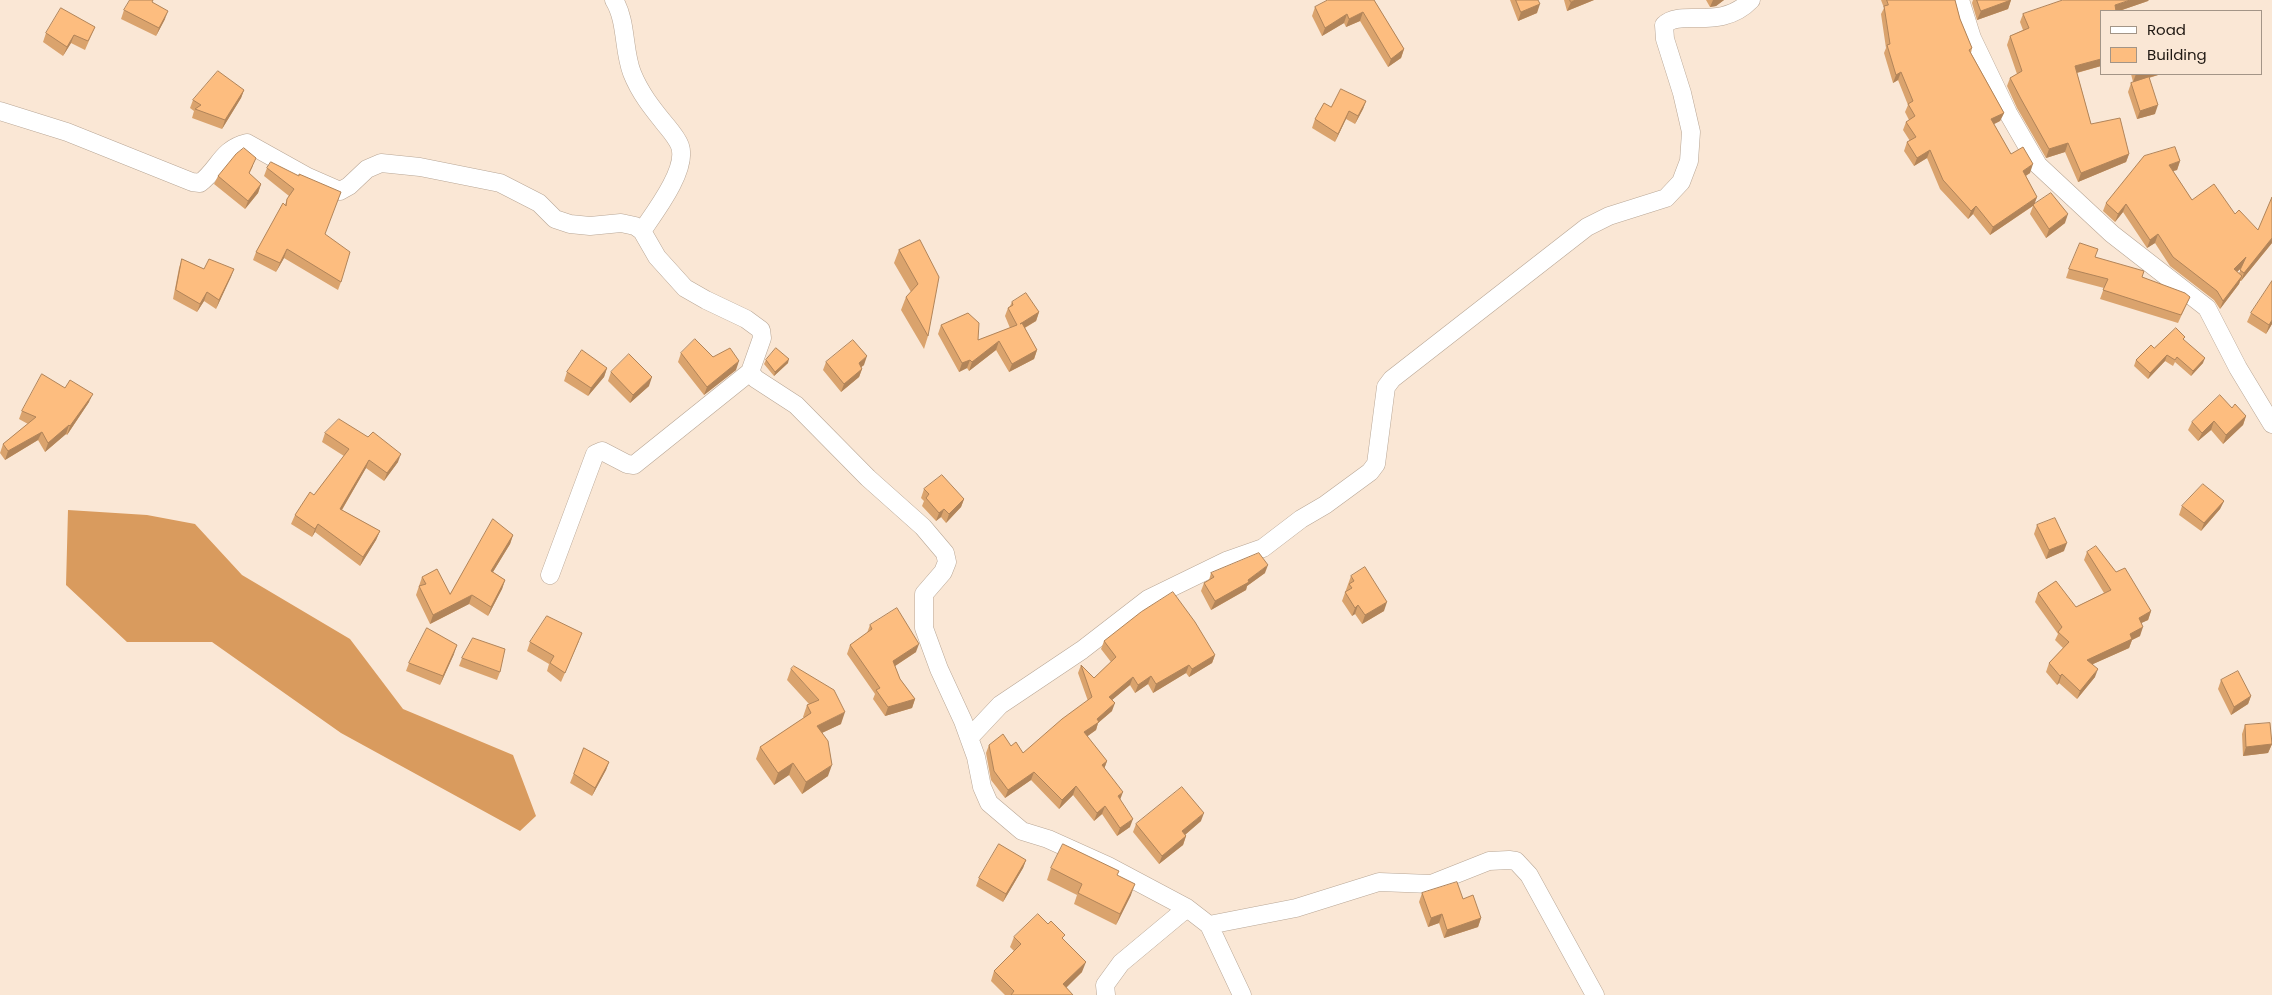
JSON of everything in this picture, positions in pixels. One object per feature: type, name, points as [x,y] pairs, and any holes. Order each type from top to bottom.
[{"type":"street","points":[[614,0],[622,25],[627,60],[639,91],[671,132],[680,147],[681,160],[670,189],[642,231]]},
{"type":"street","points":[[969,738],[1000,704],[1062,665],[1148,599],[1226,561],[1263,548],[1301,519],[1370,472],[1376,464],[1386,386],[1392,379],[1587,227],[1609,216],[1660,201],[1673,192],[1681,182],[1689,161],[1691,132],[1682,94],[1665,39],[1664,25],[1674,19],[1725,17],[1735,14],[1751,0]]},
{"type":"street","points":[[1960,0],[1972,38],[2008,114],[2038,165],[2112,234],[2207,308],[2238,368],[2272,424]]},
{"type":"street","points":[[0,111],[67,132],[192,182],[200,183],[207,178],[226,153],[236,146],[247,143],[308,177],[340,191],[349,186],[367,169],[381,163],[420,167],[500,183],[539,203],[555,219],[570,224],[590,226],[620,222],[635,226],[642,231],[657,257],[686,288],[706,300],[746,318],[761,330],[762,338],[750,372],[634,464],[627,464],[602,451],[595,454],[550,575]]},
{"type":"street","points":[[750,372],[756,379],[796,405],[868,478],[923,527],[945,553],[947,562],[943,572],[924,594],[924,628],[939,670],[969,738],[976,757],[982,787],[989,802],[1022,831],[1048,839],[1099,862],[1186,908],[1209,925],[1242,995]]},
{"type":"street","points":[[1209,925],[1296,908],[1379,882],[1416,885],[1431,884],[1489,861],[1508,860],[1516,862],[1530,875],[1595,995]]},
{"type":"street","points":[[1106,995],[1105,985],[1121,962],[1186,908]]},
{"type":"shaded area","points":[[68,510],[147,515],[195,524],[242,575],[350,639],[403,709],[513,755],[536,816],[520,831],[341,733],[212,642],[127,642],[66,585]]},
{"type":"building","points":[[130,0],[153,0],[152,2],[168,11],[159,28],[124,10]]},
{"type":"building","points":[[1328,0],[1374,0],[1404,49],[1391,59],[1363,12],[1349,19],[1347,14],[1325,28],[1315,7]]},
{"type":"building","points":[[1516,0],[1538,0],[1540,4],[1521,12]]},
{"type":"building","points":[[1887,0],[1955,0],[1960,19],[1972,48],[1969,50],[2004,113],[1991,119],[2011,154],[2023,147],[2033,164],[2023,171],[2037,197],[1993,227],[1976,206],[1971,211],[1943,180],[1930,150],[1917,158],[1907,142],[1916,137],[1906,122],[1915,116],[1908,104],[1913,101],[1901,72],[1896,75],[1887,45],[1890,44],[1884,6],[1888,5]]},
{"type":"building","points":[[1977,0],[2011,0],[1981,11]]},
{"type":"building","points":[[2063,0],[2130,0],[2115,5],[2116,10],[2100,10],[2100,59],[2075,66],[2091,124],[2120,118],[2129,154],[2081,173],[2068,143],[2049,149],[2010,78],[2022,71],[2010,36],[2029,28],[2023,14]]},
{"type":"building","points":[[61,8],[95,27],[88,41],[74,35],[67,47],[46,33]]},
{"type":"building","points":[[218,71],[244,90],[225,120],[195,109],[201,105],[193,100]]},
{"type":"building","points":[[2149,77],[2158,105],[2140,111],[2131,83]]},
{"type":"building","points":[[1341,89],[1366,101],[1358,116],[1349,111],[1338,134],[1315,119],[1324,103],[1331,107]]},
{"type":"building","points":[[2175,147],[2180,161],[2169,165],[2192,200],[2214,184],[2235,214],[2239,210],[2258,230],[2272,197],[2272,238],[2244,273],[2240,270],[2246,257],[2234,269],[2242,276],[2223,301],[2217,291],[2173,257],[2158,234],[2150,240],[2126,204],[2118,214],[2106,203],[2144,156]]},
{"type":"building","points":[[244,148],[256,158],[249,173],[261,184],[248,201],[218,176],[236,154]]},
{"type":"building","points":[[271,162],[299,176],[299,174],[341,192],[325,234],[350,252],[341,282],[287,249],[280,263],[256,252],[283,203],[286,206],[287,199],[294,189],[267,168]]},
{"type":"building","points":[[2051,193],[2068,214],[2049,229],[2033,205]]},
{"type":"building","points":[[920,240],[939,277],[928,336],[906,297],[918,284],[899,250]]},
{"type":"building","points":[[2080,243],[2098,249],[2095,257],[2144,271],[2142,277],[2185,293],[2190,297],[2181,315],[2103,290],[2108,279],[2069,269]]},
{"type":"building","points":[[182,259],[204,269],[209,259],[234,269],[219,300],[207,292],[200,304],[176,290]]},
{"type":"building","points":[[2272,281],[2272,320],[2269,325],[2251,313]]},
{"type":"building","points":[[1026,293],[1039,312],[1020,324],[1022,323],[1037,350],[1012,364],[999,341],[972,362],[970,360],[962,363],[941,325],[968,313],[979,323],[978,340],[1017,325],[1008,308],[1013,305],[1012,302]]},
{"type":"building","points":[[2176,328],[2185,337],[2183,339],[2205,358],[2193,371],[2177,357],[2175,360],[2167,355],[2150,373],[2136,360],[2151,345],[2154,348]]},
{"type":"building","points":[[695,339],[713,357],[730,348],[739,361],[707,387],[681,353]]},
{"type":"building","points":[[853,340],[867,356],[859,363],[862,369],[844,384],[826,362]]},
{"type":"building","points":[[776,348],[789,359],[775,372],[766,360]]},
{"type":"building","points":[[582,350],[607,368],[591,388],[567,372]]},
{"type":"building","points":[[629,354],[652,377],[633,395],[611,372]]},
{"type":"building","points":[[42,374],[65,388],[70,380],[93,394],[70,426],[48,443],[42,432],[8,451],[3,444],[36,417],[22,411]]},
{"type":"building","points":[[2220,395],[2232,408],[2235,404],[2246,416],[2226,435],[2214,421],[2202,433],[2192,422]]},
{"type":"building","points":[[339,419],[368,437],[373,432],[401,454],[387,473],[369,460],[340,509],[380,531],[363,557],[318,524],[315,529],[295,515],[310,492],[314,495],[349,449],[325,433]]},
{"type":"building","points":[[942,475],[964,499],[949,514],[944,509],[939,513],[926,498],[929,494],[924,489]]},
{"type":"building","points":[[2203,484],[2224,501],[2204,523],[2182,506]]},
{"type":"building","points":[[2055,518],[2067,543],[2049,550],[2037,525]]},
{"type":"building","points":[[493,519],[513,535],[491,571],[505,580],[491,607],[472,595],[433,615],[419,586],[426,584],[422,577],[437,569],[450,594]]},
{"type":"building","points":[[2096,546],[2116,572],[2125,568],[2151,611],[2139,618],[2143,627],[2130,634],[2132,639],[2087,660],[2098,669],[2080,691],[2062,674],[2060,676],[2049,663],[2069,642],[2058,632],[2062,627],[2038,593],[2056,581],[2076,607],[2111,590],[2087,552]]},
{"type":"building","points":[[1259,553],[1268,565],[1248,580],[1249,582],[1215,601],[1204,583],[1214,577],[1211,573]]},
{"type":"building","points":[[1365,567],[1387,602],[1365,615],[1358,605],[1355,608],[1345,592],[1352,588],[1349,584],[1354,581],[1351,576]]},
{"type":"building","points":[[1173,592],[1195,622],[1215,655],[1192,669],[1189,665],[1156,684],[1151,676],[1138,685],[1133,677],[1109,697],[1115,703],[1097,719],[1099,722],[1084,732],[1107,761],[1102,765],[1123,792],[1118,796],[1133,819],[1120,828],[1105,806],[1097,813],[1076,786],[1062,800],[1034,772],[1008,790],[994,771],[989,745],[1003,734],[1011,746],[1016,742],[1023,753],[1062,719],[1092,697],[1081,665],[1094,678],[1116,657],[1104,641],[1141,612]]},
{"type":"building","points":[[897,608],[919,644],[893,661],[900,679],[915,699],[888,707],[876,690],[880,688],[850,645],[872,629],[870,625]]},
{"type":"building","points":[[547,616],[582,633],[565,673],[550,663],[554,656],[530,642]]},
{"type":"building","points":[[427,628],[457,645],[443,676],[409,663]]},
{"type":"building","points":[[473,638],[505,649],[500,672],[462,658]]},
{"type":"building","points":[[794,666],[834,690],[845,712],[817,726],[828,741],[832,765],[806,782],[793,763],[778,773],[760,747],[811,713],[807,705],[819,700],[791,669]]},
{"type":"building","points":[[2238,671],[2251,696],[2234,707],[2221,680]]},
{"type":"building","points":[[2270,723],[2272,744],[2246,747],[2245,725]]},
{"type":"building","points":[[584,748],[609,762],[595,788],[574,774]]},
{"type":"building","points":[[1182,787],[1204,813],[1182,831],[1186,836],[1162,856],[1136,824]]},
{"type":"building","points":[[999,844],[1026,860],[1006,894],[979,878]]},
{"type":"building","points":[[1063,844],[1119,871],[1117,875],[1135,884],[1120,914],[1078,893],[1082,884],[1051,868]]},
{"type":"building","points":[[1457,882],[1463,899],[1473,895],[1481,918],[1447,930],[1442,914],[1431,918],[1422,893]]},
{"type":"building","points":[[1038,914],[1048,924],[1051,921],[1065,935],[1062,938],[1086,962],[1063,984],[1073,995],[1011,995],[1014,991],[994,971],[1021,944],[1014,937]]}]
